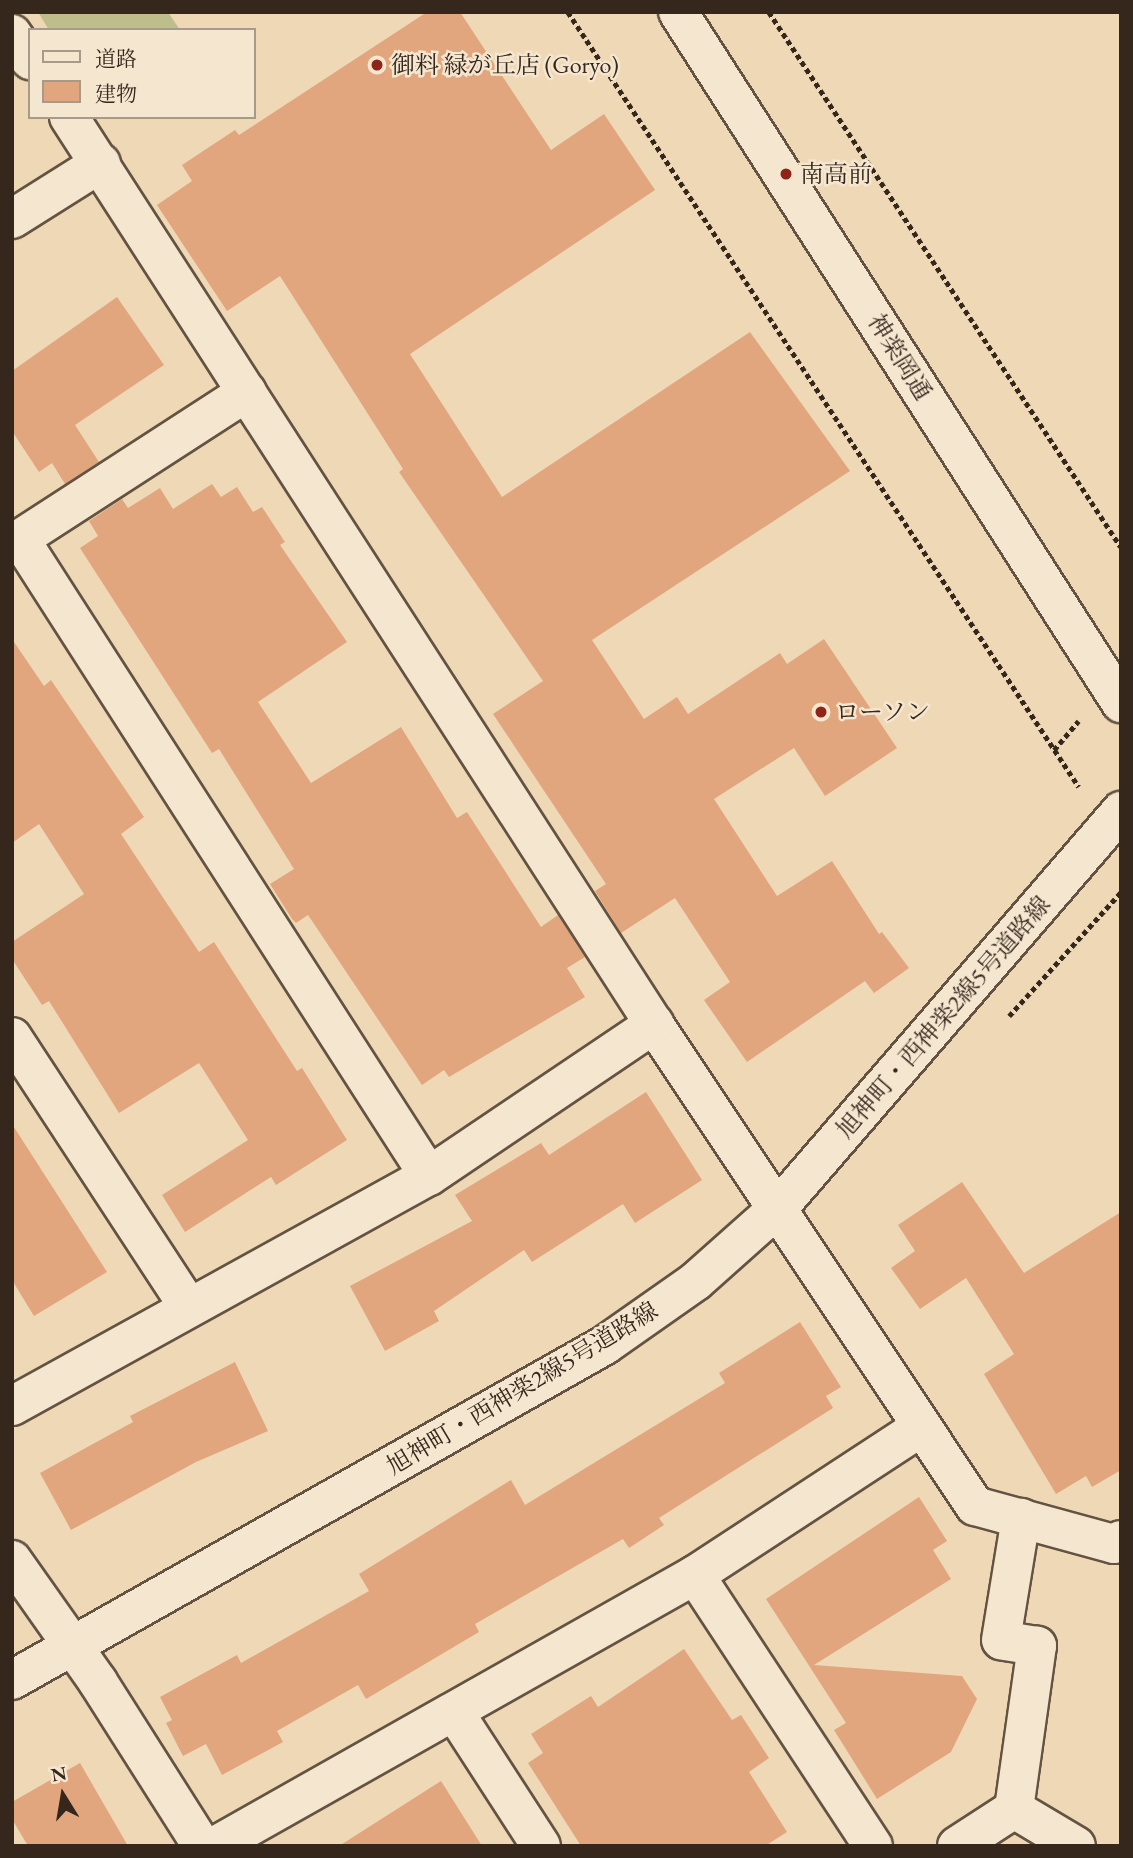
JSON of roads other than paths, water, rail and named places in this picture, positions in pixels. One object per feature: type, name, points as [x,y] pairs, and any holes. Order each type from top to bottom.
[{"type":"street","name":"神楽岡通","points":[[678,12],[1121,704]]},
{"type":"street","points":[[12,34],[28,57]]},
{"type":"street","points":[[70,119],[654,1024],[975,1506],[1114,1544],[1121,1540]]},
{"type":"street","points":[[12,219],[101,163]]},
{"type":"street","points":[[247,392],[16,534],[429,1176]]},
{"type":"street","name":"旭神町・西神楽2線5号道路線","points":[[12,1680],[605,1345],[696,1281],[778,1208],[1114,820]]},
{"type":"street","points":[[12,1406],[188,1306],[429,1176],[654,1024]]},
{"type":"street","points":[[12,1037],[188,1306]]},
{"type":"street","points":[[215,1846],[455,1713],[695,1575],[921,1427]]},
{"type":"street","points":[[957,1846],[1014,1809],[1037,1646],[1001,1640],[1021,1518]]},
{"type":"street","points":[[12,1560],[72,1646],[202,1846]]},
{"type":"street","points":[[695,1575],[873,1846]]},
{"type":"street","points":[[455,1713],[541,1846]]},
{"type":"street","points":[[1014,1809],[1076,1846]]},
{"type":"place","name":"御料 緑が丘店 (Goryo)","points":[[377,65]]},
{"type":"place","name":"南高前","points":[[786,174]]},
{"type":"place","name":"ローソン","points":[[821,712]]}]
